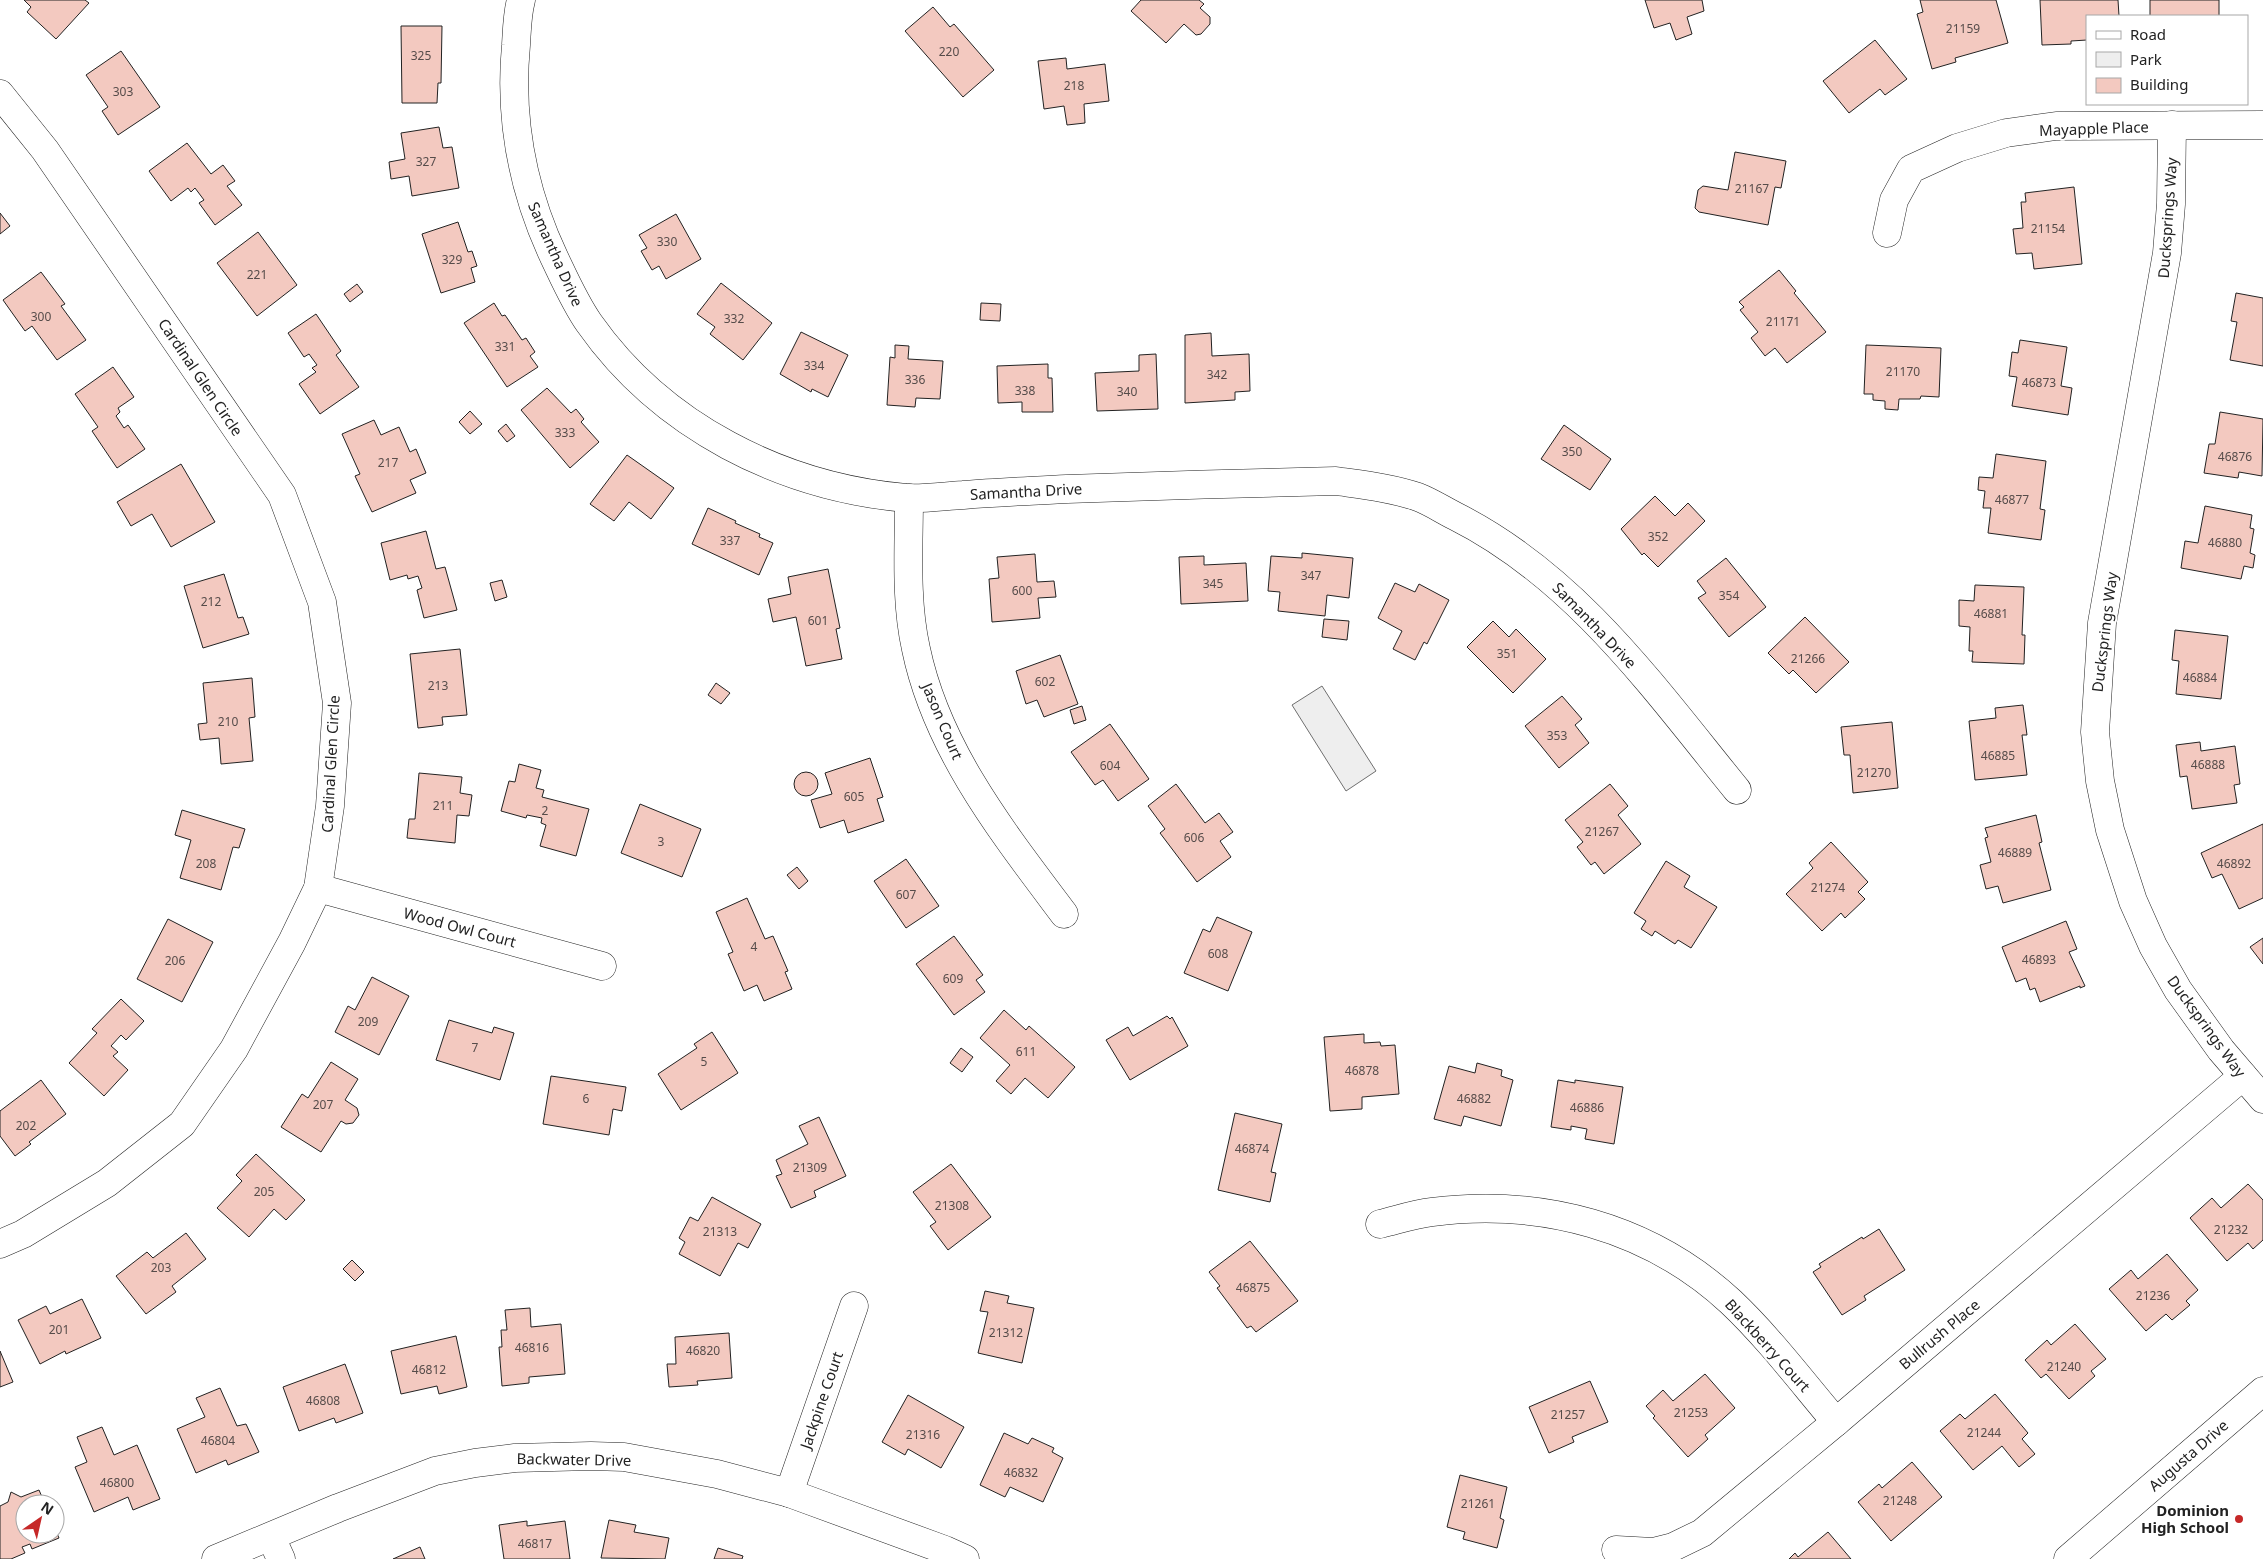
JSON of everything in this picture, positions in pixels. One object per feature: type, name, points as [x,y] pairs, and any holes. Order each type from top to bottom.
[{"type":"street","name":"Samantha Drive","points":[[522,0],[512,80],[515,116],[528,191],[548,244],[573,297],[605,344],[645,386],[686,420],[726,446],[775,468],[826,484],[909,498],[1018,491],[1336,481],[1382,487],[1418,498],[1479,528],[1527,561],[1575,600],[1630,659],[1737,790]]},
{"type":"street","name":"Cardinal Glen Circle","points":[[0,94],[45,150],[282,495],[322,602],[336,703],[330,806],[318,888],[292,942],[234,1049],[182,1124],[107,1183],[22,1234],[0,1244]]},
{"type":"street","name":"Mayapple Place","points":[[1887,233],[1894,200],[1911,169],[1957,148],[2006,133],[2056,126],[2263,125]]},
{"type":"street","name":"Ducksprings Way","points":[[2172,126],[2171,204],[2167,253],[2102,623],[2095,732],[2100,781],[2110,830],[2133,901],[2153,946],[2178,990],[2221,1050],[2263,1099]]},
{"type":"street","name":"Jason Court","points":[[909,498],[909,591],[916,648],[930,698],[968,779],[1064,914]]},
{"type":"street","name":"Wood Owl Court","points":[[318,888],[602,966]]},
{"type":"street","name":"Bullrush Place","points":[[1616,1550],[1653,1552],[1673,1548],[1702,1533],[1836,1422],[2242,1076]]},
{"type":"street","name":"Blackberry Court","points":[[1380,1224],[1430,1212],[1504,1208],[1553,1213],[1601,1226],[1647,1245],[1690,1270],[1729,1301],[1747,1318],[1836,1422]]},
{"type":"street","name":"Jackpine Court","points":[[789,1493],[854,1306]]},
{"type":"street","name":"Augusta Drive","points":[[2068,1559],[2263,1390]]},
{"type":"street","name":"Backwater Drive","points":[[216,1559],[276,1548],[434,1472],[475,1462],[515,1458],[624,1457],[717,1474],[789,1493],[945,1550],[964,1559]]},
{"type":"green space","points":[[1322,686],[1376,771],[1346,791],[1292,705]]},
{"type":"building","points":[[24,0],[85,0],[89,3],[56,39],[27,12],[31,7]]},
{"type":"building","points":[[1141,0],[1199,0],[1204,4],[1200,8],[1210,17],[1210,24],[1201,34],[1196,35],[1184,24],[1166,43],[1131,11]]},
{"type":"building","points":[[1645,0],[1702,0],[1704,11],[1687,17],[1692,34],[1676,40],[1670,23],[1654,28]]},
{"type":"building","points":[[1920,0],[1996,0],[2008,43],[1955,58],[1956,62],[1932,69],[1917,14],[1923,12]]},
{"type":"building","points":[[2040,0],[2118,0],[2119,15],[2086,15],[2086,40],[2071,41],[2071,44],[2042,45]]},
{"type":"building","points":[[2150,0],[2219,0],[2219,15],[2150,15]]},
{"type":"building","points":[[933,7],[950,27],[954,24],[994,70],[963,97],[905,31]]},
{"type":"building","points":[[401,26],[442,26],[441,83],[438,83],[437,103],[402,103]]},
{"type":"building","points":[[1875,40],[1907,79],[1885,95],[1880,89],[1849,113],[1823,81]]},
{"type":"building","points":[[121,51],[160,107],[118,135],[102,111],[108,107],[86,75]]},
{"type":"building","points":[[1066,58],[1067,69],[1105,64],[1109,101],[1084,104],[1085,123],[1067,125],[1064,106],[1044,109],[1038,61]]},
{"type":"building","points":[[439,127],[443,148],[452,147],[459,188],[412,196],[409,176],[391,179],[389,162],[405,159],[401,133]]},
{"type":"building","points":[[187,143],[211,174],[223,165],[235,181],[227,186],[242,205],[215,225],[199,203],[204,200],[195,188],[191,192],[188,188],[171,201],[149,171]]},
{"type":"building","points":[[1735,152],[1786,161],[1781,188],[1775,187],[1768,225],[1699,212],[1695,208],[1698,190],[1703,186],[1728,190]]},
{"type":"building","points":[[2074,187],[2082,264],[2034,269],[2032,253],[2016,254],[2013,229],[2023,228],[2021,202],[2026,202],[2025,193]]},
{"type":"building","points":[[0,213],[10,226],[0,234]]},
{"type":"building","points":[[676,214],[701,259],[666,279],[659,266],[652,270],[641,251],[647,248],[639,235]]},
{"type":"building","points":[[458,222],[468,252],[472,251],[477,266],[471,268],[475,282],[441,293],[422,234]]},
{"type":"building","points":[[258,232],[297,285],[257,316],[217,263]]},
{"type":"building","points":[[1779,270],[1796,291],[1794,293],[1826,332],[1787,363],[1775,348],[1765,356],[1751,338],[1758,332],[1740,310],[1744,307],[1739,302]]},
{"type":"building","points":[[41,272],[65,304],[61,306],[86,340],[57,360],[32,326],[25,331],[3,300]]},
{"type":"building","points":[[721,283],[772,323],[743,360],[710,334],[715,327],[697,314]]},
{"type":"building","points":[[357,284],[363,292],[350,302],[344,294]]},
{"type":"building","points":[[2236,293],[2263,298],[2263,366],[2230,360],[2237,322],[2231,321]]},
{"type":"building","points":[[494,303],[502,316],[505,315],[522,340],[526,338],[535,352],[530,356],[538,367],[507,387],[464,323]]},
{"type":"building","points":[[981,303],[1001,304],[1000,321],[980,320]]},
{"type":"building","points":[[316,314],[341,351],[336,355],[359,387],[320,414],[299,384],[316,372],[312,368],[317,365],[309,354],[304,357],[288,333]]},
{"type":"building","points":[[801,332],[848,355],[828,397],[812,389],[811,392],[780,374]]},
{"type":"building","points":[[1211,333],[1212,356],[1249,354],[1250,391],[1235,392],[1235,400],[1185,403],[1185,335]]},
{"type":"building","points":[[2020,340],[2067,347],[2061,386],[2072,388],[2068,415],[2012,406],[2017,377],[2009,376],[2012,352],[2018,353]]},
{"type":"building","points":[[895,345],[909,346],[908,359],[943,361],[940,399],[916,398],[915,407],[887,405],[890,357],[895,358]]},
{"type":"building","points":[[1866,345],[1941,348],[1939,397],[1921,396],[1920,399],[1899,399],[1898,410],[1885,409],[1885,401],[1873,400],[1873,394],[1864,394]]},
{"type":"building","points":[[1156,354],[1158,409],[1097,411],[1095,373],[1139,371],[1139,355]]},
{"type":"building","points":[[1048,364],[1048,378],[1052,378],[1053,412],[1022,412],[1022,402],[998,403],[997,366]]},
{"type":"building","points":[[113,367],[134,397],[118,408],[120,412],[116,416],[124,428],[128,425],[145,449],[117,468],[92,431],[98,427],[75,394]]},
{"type":"building","points":[[547,388],[571,413],[576,409],[584,419],[581,422],[599,442],[570,468],[521,410]]},
{"type":"building","points":[[470,411],[482,424],[470,434],[459,422]]},
{"type":"building","points":[[2220,412],[2263,419],[2262,476],[2239,472],[2238,478],[2204,473],[2209,444],[2215,444]]},
{"type":"building","points":[[374,420],[381,435],[399,427],[410,452],[416,449],[426,473],[410,480],[416,493],[372,512],[355,476],[360,474],[342,434]]},
{"type":"building","points":[[506,424],[515,436],[507,442],[498,431]]},
{"type":"building","points":[[1564,425],[1611,459],[1590,490],[1541,459]]},
{"type":"building","points":[[1996,454],[2046,461],[2040,509],[2045,510],[2041,540],[1988,533],[1991,508],[1983,508],[1985,491],[1978,490],[1979,477],[1993,478]]},
{"type":"building","points":[[627,455],[674,488],[651,519],[629,502],[614,521],[590,504]]},
{"type":"building","points":[[181,464],[215,522],[171,547],[152,514],[131,526],[117,502]]},
{"type":"building","points":[[1655,496],[1675,516],[1688,503],[1705,521],[1658,567],[1644,553],[1642,555],[1621,529]]},
{"type":"building","points":[[2205,506],[2252,515],[2250,528],[2254,529],[2250,553],[2255,555],[2253,568],[2244,566],[2241,579],[2181,568],[2185,541],[2198,543]]},
{"type":"building","points":[[708,508],[736,521],[735,523],[760,534],[759,537],[773,543],[759,575],[692,544]]},
{"type":"building","points":[[426,531],[436,569],[445,567],[457,610],[424,618],[417,590],[422,588],[418,576],[408,579],[407,575],[390,580],[381,543]]},
{"type":"building","points":[[1302,553],[1353,558],[1349,598],[1327,595],[1325,616],[1278,611],[1280,592],[1268,591],[1271,556],[1302,558]]},
{"type":"building","points":[[1035,554],[1037,582],[1054,581],[1056,597],[1038,598],[1040,618],[992,622],[989,579],[999,578],[997,557]]},
{"type":"building","points":[[1204,556],[1204,565],[1246,563],[1248,601],[1181,604],[1179,557]]},
{"type":"building","points":[[1726,558],[1766,607],[1729,637],[1698,598],[1706,593],[1697,581]]},
{"type":"building","points":[[828,569],[840,628],[836,629],[842,659],[806,666],[796,617],[773,622],[768,599],[791,594],[788,577]]},
{"type":"building","points":[[224,574],[238,618],[243,617],[249,634],[203,648],[184,586]]},
{"type":"building","points":[[502,580],[507,597],[495,601],[490,583]]},
{"type":"building","points":[[1395,583],[1415,592],[1419,584],[1449,600],[1427,644],[1424,642],[1415,660],[1393,649],[1402,631],[1378,618]]},
{"type":"building","points":[[1975,585],[2024,587],[2022,635],[2025,635],[2024,664],[1972,662],[1973,651],[1969,651],[1970,627],[1959,626],[1959,600],[1974,601]]},
{"type":"building","points":[[1805,617],[1849,662],[1816,693],[1793,670],[1789,674],[1768,653]]},
{"type":"building","points":[[1324,619],[1349,621],[1347,640],[1322,637]]},
{"type":"building","points":[[1493,621],[1509,637],[1516,629],[1546,659],[1513,693],[1467,647]]},
{"type":"building","points":[[2175,630],[2228,636],[2221,699],[2176,694],[2179,661],[2172,660]]},
{"type":"building","points":[[460,649],[467,715],[442,717],[443,725],[418,728],[410,654]]},
{"type":"building","points":[[1060,655],[1078,704],[1044,717],[1037,700],[1026,704],[1016,671]]},
{"type":"building","points":[[252,678],[255,717],[249,718],[253,761],[221,764],[219,738],[200,740],[198,724],[207,723],[203,683]]},
{"type":"building","points":[[716,683],[730,693],[721,704],[708,695]]},
{"type":"building","points":[[1562,696],[1582,719],[1575,725],[1589,743],[1559,768],[1525,726]]},
{"type":"building","points":[[2023,705],[2027,735],[2022,735],[2027,775],[1975,780],[1969,721],[1996,718],[1995,708]]},
{"type":"building","points":[[1082,706],[1086,720],[1074,724],[1070,710]]},
{"type":"building","points":[[1892,722],[1898,788],[1853,793],[1850,755],[1844,755],[1841,727]]},
{"type":"building","points":[[1110,724],[1149,779],[1118,801],[1103,780],[1095,785],[1071,752]]},
{"type":"building","points":[[2200,742],[2201,751],[2235,746],[2240,784],[2234,785],[2237,803],[2192,809],[2187,776],[2180,777],[2176,745]]},
{"type":"building","points":[[870,758],[883,797],[877,799],[884,821],[848,833],[844,820],[820,828],[811,800],[832,794],[825,773]]},
{"type":"building","points":[[519,764],[541,770],[536,788],[544,790],[542,797],[589,809],[576,856],[540,846],[546,825],[541,823],[542,818],[527,815],[526,818],[501,811],[509,781],[515,782]]},
{"type":"building","points":[[806,772],[811,773],[817,779],[817,789],[811,795],[806,796],[801,795],[795,789],[794,784],[795,779],[801,773]]},
{"type":"building","points":[[419,773],[462,777],[460,793],[472,795],[469,816],[457,815],[455,843],[407,838],[409,819],[415,819]]},
{"type":"building","points":[[1176,784],[1205,823],[1219,813],[1233,832],[1220,841],[1231,857],[1197,882],[1160,833],[1165,829],[1148,806]]},
{"type":"building","points":[[1610,784],[1628,806],[1618,815],[1641,844],[1604,874],[1595,862],[1591,865],[1577,847],[1583,842],[1565,820]]},
{"type":"building","points":[[640,804],[701,829],[682,877],[621,853]]},
{"type":"building","points":[[182,810],[245,829],[239,848],[233,847],[221,890],[180,878],[191,840],[175,835]]},
{"type":"building","points":[[2036,815],[2042,842],[2039,843],[2051,890],[2003,903],[1998,886],[1986,889],[1980,865],[1991,862],[1985,838],[1988,837],[1985,828]]},
{"type":"building","points":[[2263,824],[2263,898],[2239,909],[2222,874],[2212,878],[2201,853]]},
{"type":"building","points":[[1831,842],[1868,882],[1858,892],[1865,899],[1845,918],[1841,913],[1822,931],[1786,894],[1813,868],[1809,863]]},
{"type":"building","points":[[906,859],[939,906],[906,928],[874,881]]},
{"type":"building","points":[[1666,861],[1690,876],[1684,887],[1717,907],[1691,948],[1678,940],[1675,944],[1655,931],[1652,936],[1641,929],[1646,921],[1634,913]]},
{"type":"building","points":[[797,867],[808,881],[799,889],[787,875]]},
{"type":"building","points":[[747,898],[765,939],[773,936],[788,971],[785,972],[792,989],[764,1001],[757,985],[744,991],[728,954],[733,952],[716,912]]},
{"type":"building","points":[[1217,917],[1252,932],[1228,991],[1184,973],[1203,929],[1210,932]]},
{"type":"building","points":[[168,919],[213,942],[182,1002],[137,979]]},
{"type":"building","points":[[2066,921],[2077,949],[2069,952],[2085,986],[2080,988],[2080,986],[2040,1002],[2035,988],[2030,990],[2026,978],[2016,982],[2002,947]]},
{"type":"building","points":[[954,936],[983,975],[976,980],[985,992],[954,1015],[916,964]]},
{"type":"building","points":[[2263,938],[2263,964],[2250,947]]},
{"type":"building","points":[[372,977],[409,996],[379,1055],[335,1032],[348,1006],[355,1010]]},
{"type":"building","points":[[121,999],[144,1021],[126,1040],[121,1035],[111,1046],[118,1052],[113,1056],[128,1070],[104,1096],[69,1063],[97,1033],[92,1029]]},
{"type":"building","points":[[1004,1010],[1026,1030],[1029,1026],[1075,1067],[1048,1098],[1025,1078],[1011,1094],[996,1081],[1010,1065],[980,1038]]},
{"type":"building","points":[[1167,1016],[1170,1019],[1172,1017],[1188,1046],[1130,1080],[1106,1040],[1128,1027],[1133,1036]]},
{"type":"building","points":[[449,1020],[492,1033],[494,1027],[514,1033],[500,1080],[436,1060]]},
{"type":"building","points":[[712,1032],[738,1073],[681,1110],[658,1074],[697,1048],[694,1044]]},
{"type":"building","points":[[1364,1034],[1364,1043],[1380,1042],[1381,1046],[1395,1045],[1399,1094],[1362,1097],[1362,1109],[1330,1111],[1324,1037]]},
{"type":"building","points":[[961,1048],[973,1057],[962,1072],[950,1063]]},
{"type":"building","points":[[331,1062],[358,1079],[345,1100],[357,1108],[359,1115],[353,1123],[346,1124],[341,1121],[321,1152],[281,1127],[302,1094],[308,1098]]},
{"type":"building","points":[[1477,1063],[1502,1070],[1501,1076],[1513,1080],[1501,1126],[1464,1116],[1461,1126],[1434,1119],[1449,1066],[1475,1073]]},
{"type":"building","points":[[551,1076],[626,1087],[622,1111],[613,1109],[609,1135],[543,1124]]},
{"type":"building","points":[[41,1080],[66,1114],[29,1142],[31,1144],[15,1156],[0,1136],[0,1111]]},
{"type":"building","points":[[1558,1080],[1575,1083],[1575,1080],[1623,1087],[1614,1144],[1585,1139],[1587,1129],[1571,1126],[1571,1130],[1551,1127]]},
{"type":"building","points":[[1235,1113],[1282,1124],[1271,1172],[1276,1173],[1270,1202],[1218,1190]]},
{"type":"building","points":[[819,1117],[846,1176],[814,1191],[816,1197],[791,1208],[776,1176],[782,1174],[776,1160],[808,1144],[799,1126]]},
{"type":"building","points":[[256,1154],[305,1200],[286,1220],[274,1209],[249,1237],[217,1208],[242,1181],[236,1175]]},
{"type":"building","points":[[951,1164],[991,1217],[948,1250],[930,1226],[936,1222],[913,1192]]},
{"type":"building","points":[[2248,1184],[2263,1200],[2263,1240],[2253,1249],[2248,1243],[2227,1261],[2190,1218],[2212,1198],[2221,1208]]},
{"type":"building","points":[[712,1197],[761,1224],[748,1248],[738,1243],[720,1276],[679,1254],[685,1242],[679,1238],[690,1217],[698,1221]]},
{"type":"building","points":[[1879,1229],[1905,1270],[1864,1296],[1866,1300],[1842,1315],[1813,1272],[1821,1267],[1819,1264],[1862,1237],[1863,1239]]},
{"type":"building","points":[[186,1233],[206,1259],[172,1286],[176,1292],[146,1314],[116,1276],[147,1252],[153,1258]]},
{"type":"building","points":[[1250,1241],[1298,1301],[1256,1332],[1251,1326],[1247,1328],[1217,1288],[1220,1286],[1209,1272]]},
{"type":"building","points":[[2167,1254],[2198,1290],[2186,1301],[2190,1305],[2172,1320],[2166,1314],[2146,1331],[2109,1289],[2131,1270],[2138,1279]]},
{"type":"building","points":[[352,1260],[364,1272],[355,1281],[343,1269]]},
{"type":"building","points":[[985,1291],[1009,1296],[1007,1303],[1034,1308],[1022,1363],[978,1353],[988,1312],[980,1311]]},
{"type":"building","points":[[82,1299],[101,1338],[66,1354],[65,1351],[40,1364],[18,1320],[46,1306],[50,1314]]},
{"type":"building","points":[[530,1308],[531,1327],[561,1324],[565,1374],[529,1377],[529,1383],[502,1386],[499,1347],[502,1347],[501,1330],[507,1330],[505,1310]]},
{"type":"building","points":[[2075,1324],[2106,1359],[2091,1371],[2095,1376],[2069,1399],[2046,1374],[2041,1378],[2025,1360],[2047,1340],[2051,1345]]},
{"type":"building","points":[[729,1333],[732,1378],[697,1381],[698,1385],[669,1387],[667,1364],[676,1364],[675,1337]]},
{"type":"building","points":[[456,1336],[467,1387],[439,1394],[437,1386],[401,1394],[391,1351]]},
{"type":"building","points":[[0,1351],[13,1382],[0,1387]]},
{"type":"building","points":[[345,1364],[363,1413],[336,1423],[334,1418],[299,1431],[283,1387]]},
{"type":"building","points":[[1705,1374],[1735,1408],[1705,1435],[1708,1439],[1688,1457],[1653,1418],[1655,1416],[1646,1406],[1663,1390],[1673,1401]]},
{"type":"building","points":[[1590,1381],[1608,1422],[1572,1437],[1574,1442],[1549,1453],[1529,1407]]},
{"type":"building","points":[[220,1388],[237,1426],[246,1424],[259,1452],[228,1465],[226,1460],[196,1473],[177,1429],[205,1417],[196,1398]]},
{"type":"building","points":[[1995,1394],[2028,1433],[2022,1439],[2035,1454],[2019,1467],[2002,1446],[1973,1470],[1940,1431],[1960,1414],[1965,1419]]},
{"type":"building","points":[[908,1395],[964,1427],[941,1468],[908,1449],[905,1455],[882,1442]]},
{"type":"building","points":[[102,1427],[114,1455],[137,1445],[160,1499],[133,1510],[128,1497],[94,1512],[75,1467],[87,1462],[77,1437]]},
{"type":"building","points":[[1004,1433],[1028,1444],[1032,1438],[1054,1448],[1052,1452],[1063,1458],[1043,1502],[1010,1487],[1005,1497],[980,1485]]},
{"type":"building","points":[[1912,1462],[1942,1497],[1891,1541],[1858,1502],[1879,1484],[1882,1488]]},
{"type":"building","points":[[1460,1475],[1507,1487],[1500,1518],[1504,1520],[1497,1548],[1463,1539],[1465,1532],[1447,1527]]},
{"type":"building","points":[[39,1490],[41,1494],[29,1494]]},
{"type":"building","points":[[11,1492],[15,1494],[15,1544],[30,1544],[22,1547],[25,1553],[11,1559],[0,1559],[0,1506],[8,1502]]},
{"type":"building","points":[[609,1520],[636,1525],[634,1532],[669,1538],[665,1559],[601,1558]]},
{"type":"building","points":[[527,1521],[527,1526],[565,1521],[570,1559],[504,1559],[499,1525]]},
{"type":"building","points":[[1828,1532],[1851,1559],[1789,1559],[1795,1553],[1798,1557]]},
{"type":"building","points":[[30,1544],[44,1544],[32,1549]]},
{"type":"building","points":[[420,1547],[425,1559],[393,1559]]},
{"type":"building","points":[[718,1548],[743,1556],[742,1559],[714,1559]]},
{"type":"place","name":"Dominion High School","points":[[2239,1519]]}]
